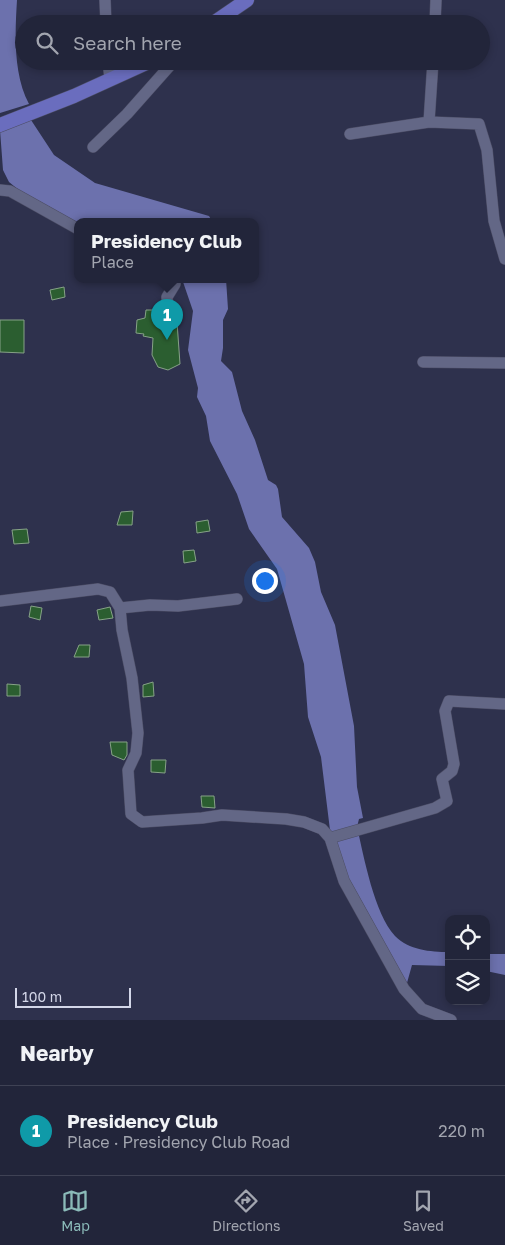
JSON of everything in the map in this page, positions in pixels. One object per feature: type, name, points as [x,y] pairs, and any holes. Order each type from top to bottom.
[{"type":"main road","points":[[225,15],[247,0]]},
{"type":"main road","points":[[1,124],[28,115],[130,70]]},
{"type":"street","points":[[105,0],[106,15]]},
{"type":"street","points":[[435,15],[436,0]]},
{"type":"street","points":[[109,70],[110,79]]},
{"type":"street","points":[[93,147],[127,114],[166,70]]},
{"type":"street","points":[[429,122],[432,70]]},
{"type":"street","points":[[350,134],[429,122],[478,124],[487,150],[494,221],[505,259]]},
{"type":"street","points":[[3,190],[74,227]]},
{"type":"street","points":[[168,311],[167,297],[175,283]]},
{"type":"street","points":[[423,362],[505,363]]},
{"type":"street","points":[[0,600],[104,589],[113,594],[120,608],[122,630],[132,678],[138,733],[136,753],[128,770],[132,814],[142,822],[202,818],[222,814],[286,819],[304,822],[322,829],[330,838],[344,881],[404,989],[422,1009],[451,1020]]},
{"type":"street","points":[[120,608],[150,605],[178,606],[237,599]]},
{"type":"street","points":[[330,838],[435,808],[447,801],[442,779],[452,770],[454,764],[445,711],[449,701],[505,704]]},
{"type":"water","points":[[0,0],[17,0],[17,15],[15,15],[15,70],[18,70],[29,104],[0,113]]},
{"type":"water","points":[[31,120],[54,155],[95,183],[209,216],[210,218],[74,218],[74,221],[20,191],[9,182],[3,170],[0,130]]},
{"type":"water","points":[[183,283],[226,283],[228,309],[223,320],[221,361],[232,372],[242,411],[255,440],[268,480],[276,485],[278,489],[282,517],[309,548],[315,562],[321,592],[335,625],[354,726],[357,787],[363,818],[359,819],[357,827],[371,884],[381,913],[395,936],[413,947],[427,951],[445,952],[445,966],[412,965],[405,990],[339,867],[330,830],[321,757],[308,717],[304,664],[277,569],[249,529],[237,494],[210,441],[206,416],[197,397],[198,388],[188,350],[193,311]]},
{"type":"water","points":[[490,954],[505,954],[505,975],[490,972]]},
{"type":"building","points":[[64,287],[65,297],[52,300],[50,290]]},
{"type":"building","points":[[146,310],[155,310],[157,318],[161,320],[177,322],[180,364],[168,370],[158,367],[152,355],[153,338],[136,333],[137,320],[145,318]]},
{"type":"building","points":[[0,320],[24,320],[24,353],[0,352]]},
{"type":"building","points":[[133,511],[132,525],[117,525],[121,512]]},
{"type":"building","points":[[208,520],[210,531],[197,533],[196,522]]},
{"type":"building","points":[[27,529],[29,543],[14,544],[12,530]]},
{"type":"building","points":[[194,550],[196,561],[184,563],[183,551]]},
{"type":"building","points":[[31,606],[42,608],[40,620],[29,617]]},
{"type":"building","points":[[110,607],[113,618],[99,620],[97,610]]},
{"type":"building","points":[[79,645],[90,645],[89,657],[74,657]]},
{"type":"building","points":[[153,682],[154,696],[143,697],[143,685]]},
{"type":"building","points":[[7,684],[20,685],[20,696],[7,696]]},
{"type":"building","points":[[110,742],[127,742],[127,755],[124,760],[112,755]]},
{"type":"building","points":[[151,760],[166,760],[165,773],[151,772]]},
{"type":"building","points":[[201,796],[214,796],[215,808],[202,807]]},
{"type":"place","name":"Presidency Club","points":[[167,340]]}]
